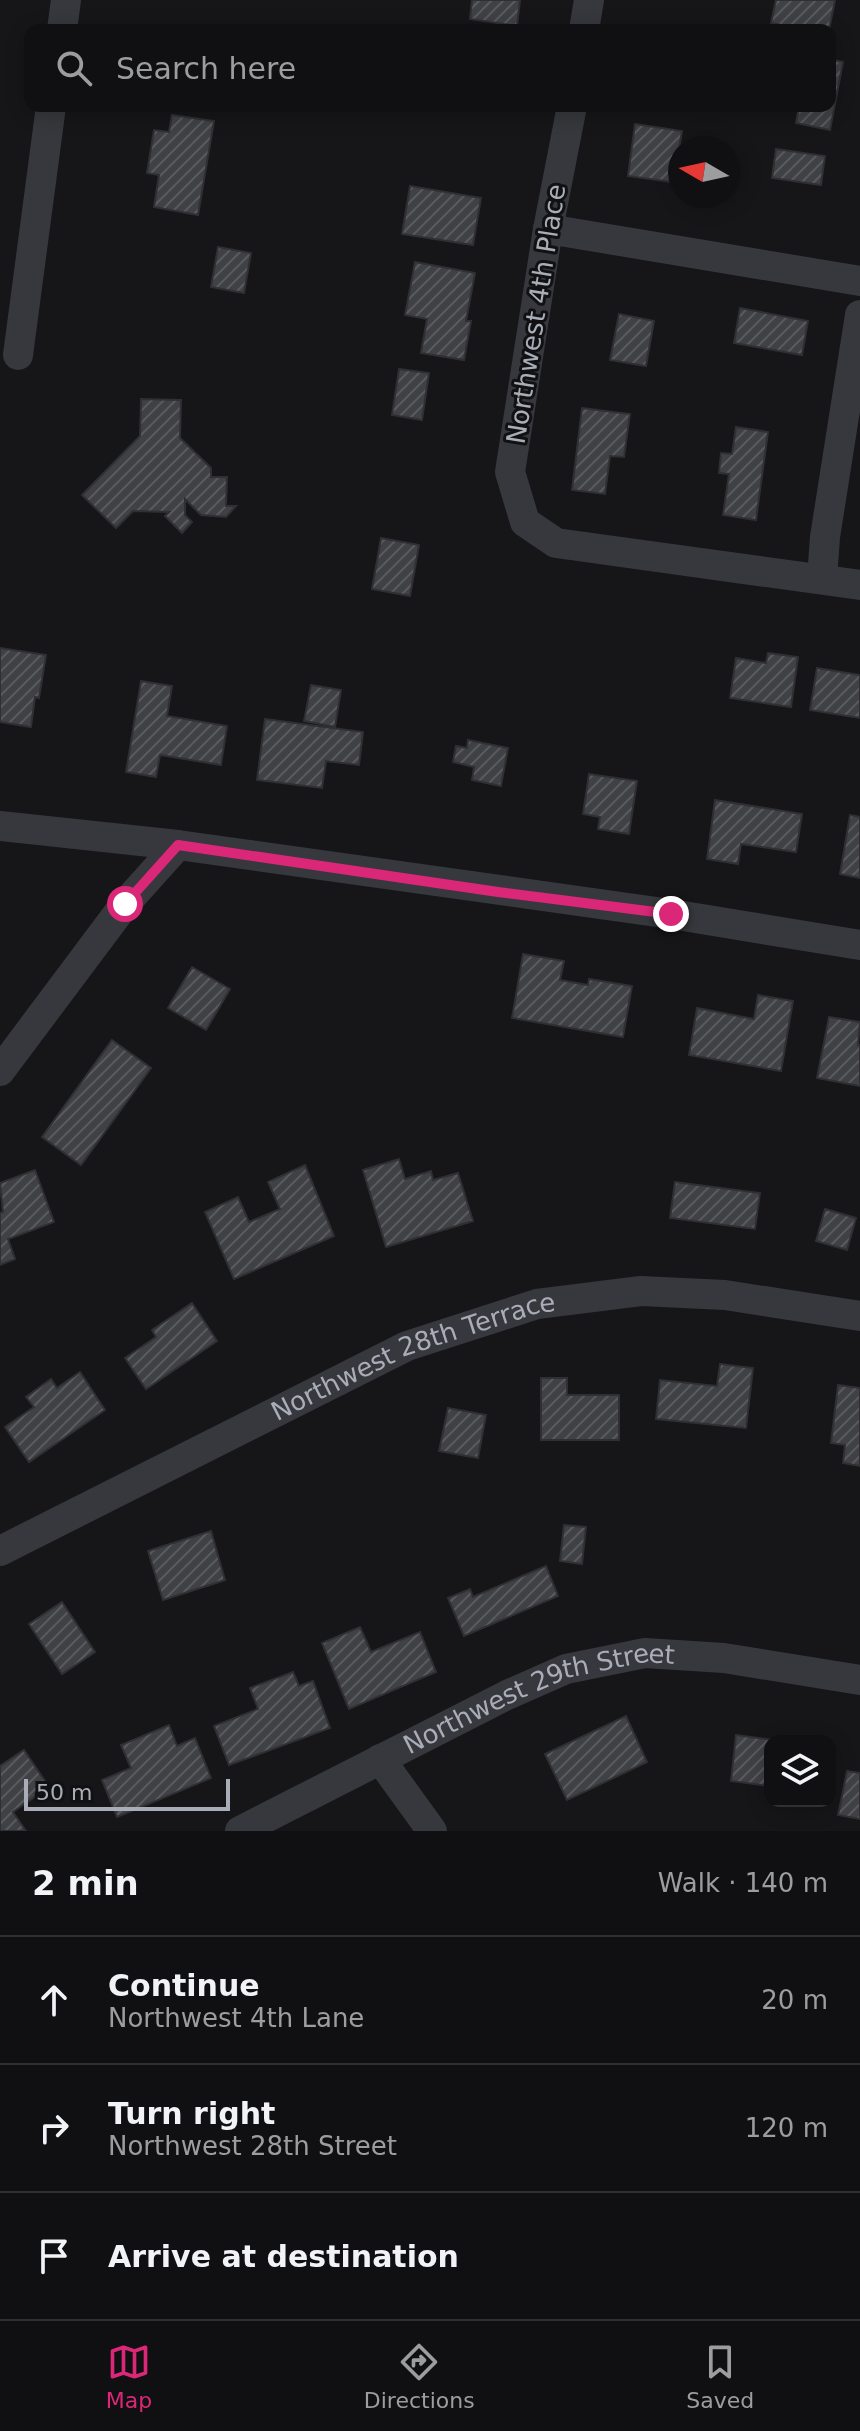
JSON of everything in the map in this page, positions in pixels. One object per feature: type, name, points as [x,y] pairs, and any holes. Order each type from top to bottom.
[{"type":"street","points":[[63,24],[66,0]]},
{"type":"street","points":[[585,24],[589,0]]},
{"type":"street","points":[[18,355],[50,112]]},
{"type":"street","name":"Northwest 4th Place","points":[[571,112],[548,229],[510,472],[525,522],[556,543],[822,579]]},
{"type":"street","points":[[548,229],[860,281]]},
{"type":"street","points":[[860,315],[825,537],[822,579],[860,585]]},
{"type":"street","points":[[0,826],[178,845],[671,914],[860,945]]},
{"type":"street","points":[[0,1071],[125,904],[178,845]]},
{"type":"street","name":"Northwest 28th Terrace","points":[[0,1551],[407,1346],[537,1304],[641,1291],[725,1295],[860,1316]]},
{"type":"street","name":"Northwest 29th Street","points":[[240,1831],[507,1695],[566,1669],[645,1653],[724,1658],[860,1680]]},
{"type":"street","points":[[380,1759],[432,1831]]},
{"type":"building","points":[[472,0],[520,0],[517,24],[470,19]]},
{"type":"building","points":[[776,0],[835,0],[830,24],[771,23]]},
{"type":"building","points":[[836,60],[843,62],[836,99]]},
{"type":"building","points":[[798,112],[833,112],[830,130],[796,123]]},
{"type":"building","points":[[172,115],[214,121],[198,215],[154,207],[159,175],[147,173],[154,130],[169,132]]},
{"type":"building","points":[[635,124],[682,131],[681,136],[668,136],[668,181],[628,176]]},
{"type":"building","points":[[776,149],[825,156],[821,185],[772,178]]},
{"type":"building","points":[[410,186],[481,198],[473,245],[402,234]]},
{"type":"building","points":[[218,247],[251,253],[244,293],[211,287]]},
{"type":"building","points":[[415,262],[475,273],[466,321],[471,321],[464,360],[421,353],[427,319],[405,315]]},
{"type":"building","points":[[740,308],[808,321],[802,355],[734,343]]},
{"type":"building","points":[[619,314],[654,321],[646,366],[610,360]]},
{"type":"building","points":[[399,369],[429,373],[422,420],[392,415]]},
{"type":"building","points":[[141,399],[181,400],[180,438],[211,468],[211,477],[227,477],[226,506],[236,506],[226,517],[201,515],[185,499],[185,515],[192,522],[182,533],[165,516],[169,512],[133,511],[116,528],[82,495],[140,436]]},
{"type":"building","points":[[582,408],[630,414],[624,457],[610,456],[605,494],[572,490]]},
{"type":"building","points":[[736,427],[768,432],[756,520],[723,515],[729,474],[719,473],[721,453],[732,454]]},
{"type":"building","points":[[381,538],[419,545],[410,596],[372,589]]},
{"type":"building","points":[[0,648],[46,655],[31,727],[0,722]]},
{"type":"building","points":[[768,653],[798,657],[791,707],[730,698],[736,658],[766,663]]},
{"type":"building","points":[[817,668],[860,675],[860,718],[810,710]]},
{"type":"building","points":[[141,681],[172,686],[167,716],[227,726],[221,765],[160,755],[156,777],[126,772]]},
{"type":"building","points":[[311,685],[341,690],[335,727],[304,721]]},
{"type":"building","points":[[265,719],[363,732],[359,765],[326,761],[322,788],[257,780]]},
{"type":"building","points":[[468,740],[508,748],[501,786],[472,780],[474,767],[453,762],[456,746],[467,748]]},
{"type":"building","points":[[589,774],[637,781],[629,834],[598,829],[600,817],[583,814]]},
{"type":"building","points":[[715,800],[802,814],[796,852],[741,844],[738,864],[707,859]]},
{"type":"building","points":[[850,815],[860,817],[860,878],[840,874]]},
{"type":"building","points":[[523,954],[564,961],[560,980],[588,985],[589,979],[632,986],[623,1037],[512,1018]]},
{"type":"building","points":[[192,967],[230,989],[206,1030],[168,1008]]},
{"type":"building","points":[[758,995],[793,1001],[781,1071],[689,1055],[697,1008],[754,1019]]},
{"type":"building","points":[[829,1017],[860,1022],[860,1086],[817,1078]]},
{"type":"building","points":[[112,1040],[151,1068],[81,1165],[42,1137]]},
{"type":"building","points":[[399,1159],[405,1179],[431,1171],[433,1180],[458,1173],[473,1221],[386,1247],[363,1170]]},
{"type":"building","points":[[305,1165],[334,1236],[234,1279],[205,1212],[238,1197],[249,1222],[280,1209],[268,1182]]},
{"type":"building","points":[[35,1170],[54,1222],[8,1239],[15,1259],[0,1265],[0,1213],[3,1212],[0,1183]]},
{"type":"building","points":[[675,1182],[760,1193],[755,1229],[670,1218]]},
{"type":"building","points":[[825,1209],[856,1218],[847,1250],[816,1241]]},
{"type":"building","points":[[192,1303],[217,1341],[146,1389],[125,1358],[156,1337],[152,1330]]},
{"type":"building","points":[[720,1364],[753,1368],[746,1428],[656,1419],[660,1380],[717,1386]]},
{"type":"building","points":[[80,1372],[105,1410],[29,1462],[5,1427],[34,1407],[26,1397],[51,1379],[57,1388]]},
{"type":"building","points":[[541,1378],[567,1378],[567,1395],[619,1395],[619,1440],[541,1440]]},
{"type":"building","points":[[838,1385],[860,1388],[860,1466],[843,1463],[845,1445],[831,1443]]},
{"type":"building","points":[[448,1408],[486,1415],[478,1458],[439,1451]]},
{"type":"building","points":[[564,1525],[586,1527],[582,1564],[560,1561]]},
{"type":"building","points":[[211,1531],[225,1580],[163,1600],[148,1551]]},
{"type":"building","points":[[546,1566],[558,1596],[464,1636],[448,1598],[470,1589],[473,1597]]},
{"type":"building","points":[[62,1602],[95,1652],[62,1674],[29,1624]]},
{"type":"building","points":[[360,1627],[371,1652],[420,1632],[436,1672],[349,1709],[322,1643]]},
{"type":"building","points":[[293,1672],[299,1686],[313,1681],[330,1728],[229,1765],[214,1726],[258,1709],[250,1688]]},
{"type":"building","points":[[626,1716],[647,1762],[567,1800],[545,1754]]},
{"type":"building","points":[[169,1725],[177,1746],[195,1738],[211,1778],[117,1817],[102,1780],[131,1768],[121,1745]]},
{"type":"building","points":[[736,1735],[764,1739],[764,1785],[731,1781]]},
{"type":"building","points":[[24,1750],[49,1787],[13,1812],[26,1831],[0,1831],[0,1766]]},
{"type":"building","points":[[847,1771],[860,1773],[860,1819],[838,1815]]},
{"type":"route","points":[[125,904],[178,845],[671,914]]}]
